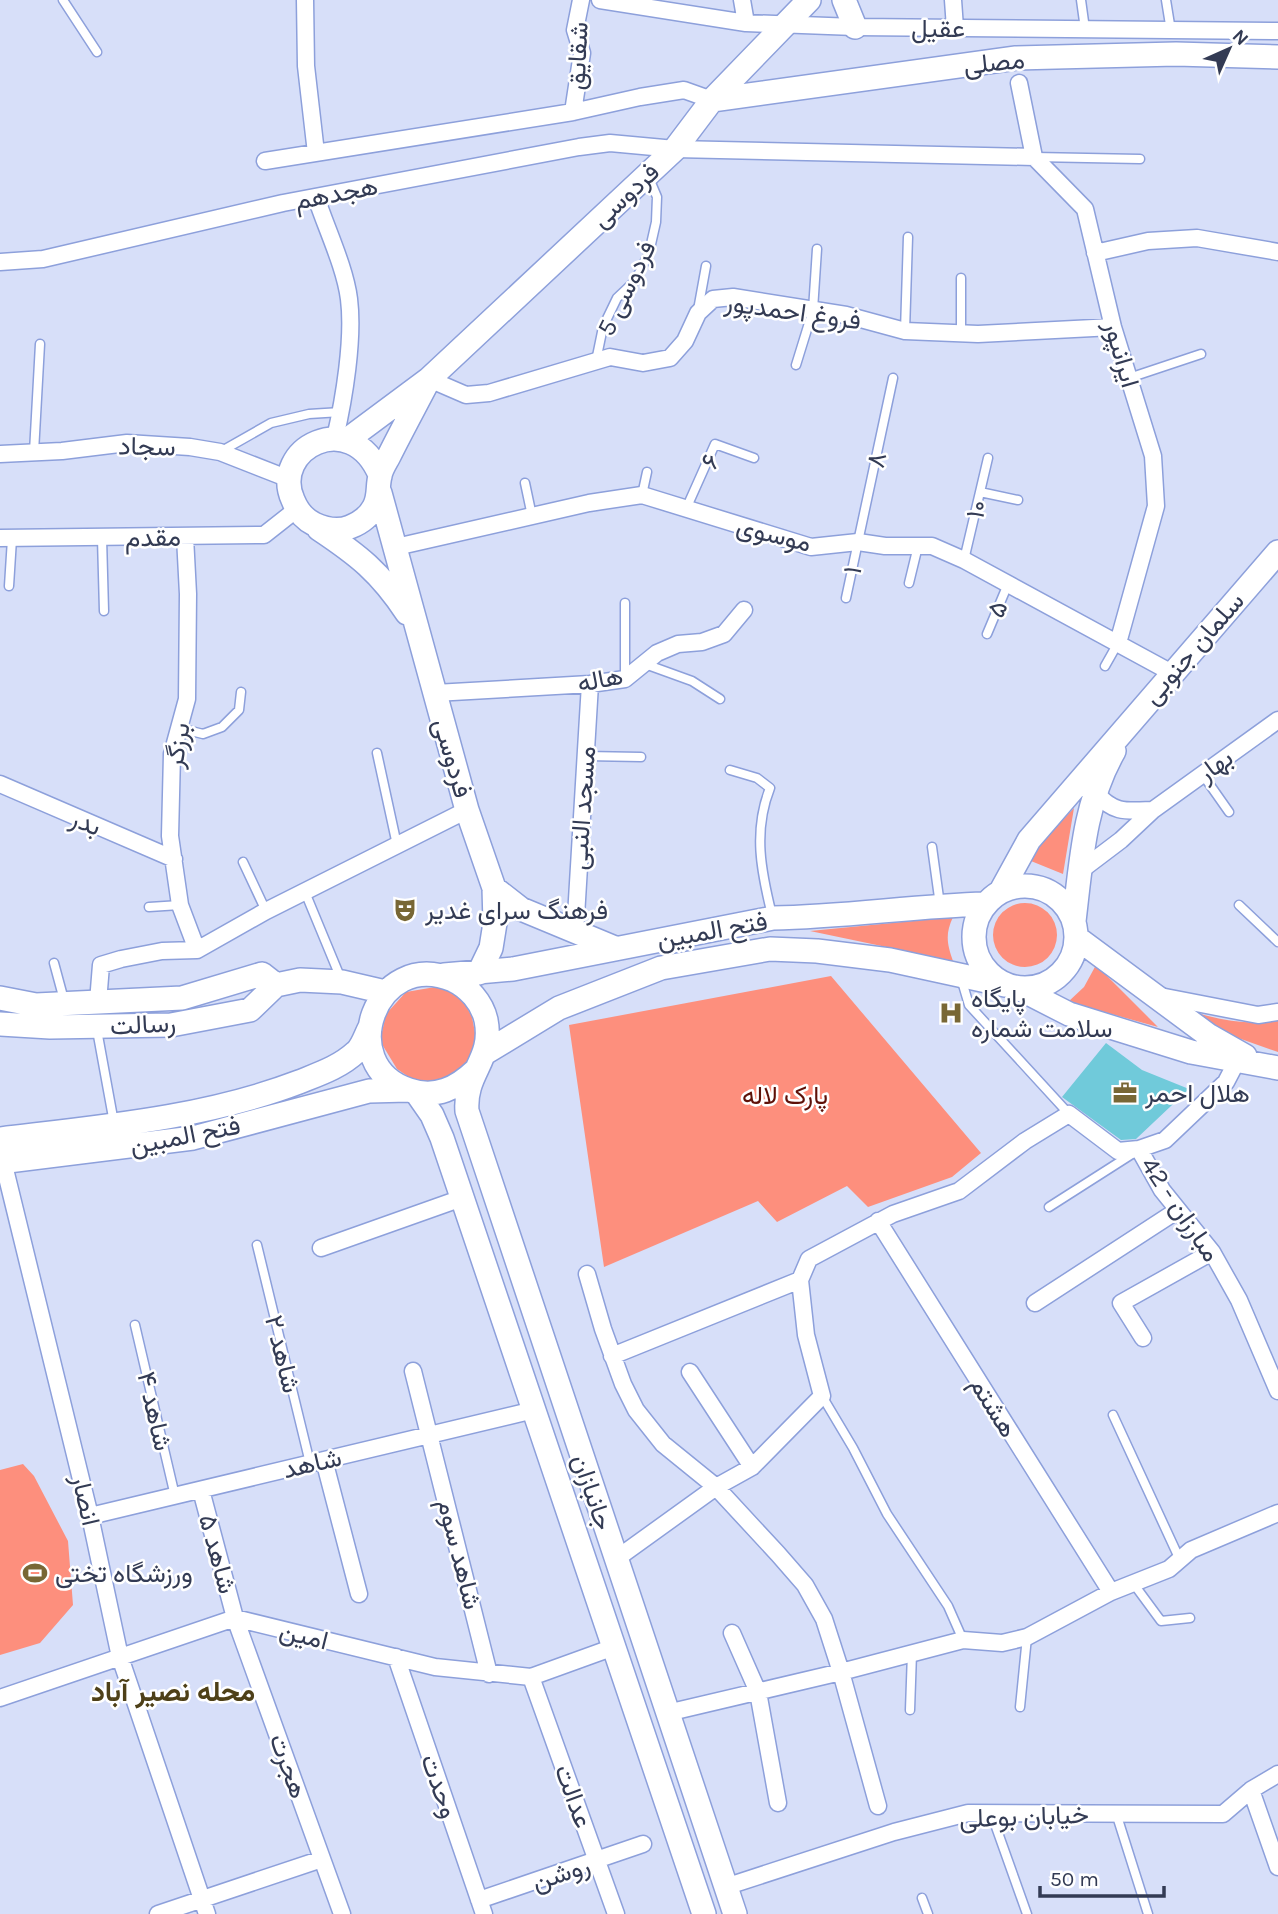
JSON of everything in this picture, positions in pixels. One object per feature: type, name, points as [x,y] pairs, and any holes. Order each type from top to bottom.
[{"type":"street","points":[[305,0],[306,65],[316,153]]},
{"type":"street","name":"شقایق","points":[[573,113],[582,53],[575,30],[581,0]]},
{"type":"street","name":"عقیل","points":[[600,0],[746,23],[855,27],[1278,31]]},
{"type":"street","points":[[742,0],[746,23]]},
{"type":"street","name":"فردوسی","points":[[429,379],[675,149],[712,100],[808,0]]},
{"type":"street","points":[[844,0],[855,27]]},
{"type":"street","points":[[953,0],[956,28]]},
{"type":"street","name":"مصلی","points":[[712,100],[1016,58],[1176,54],[1278,57]]},
{"type":"street","points":[[1019,83],[1034,157]]},
{"type":"street","points":[[265,161],[573,113],[684,90],[712,100]]},
{"type":"street","name":"هجدهم","points":[[0,262],[43,258],[316,197],[579,146],[610,143],[675,149],[1034,157]]},
{"type":"street","name":"ایرانپور","points":[[1034,157],[1085,209],[1113,327],[1153,456],[1156,506],[1118,643]]},
{"type":"street","points":[[316,197],[349,299],[341,439]]},
{"type":"street","points":[[1096,253],[1149,242],[1197,238],[1278,253]]},
{"type":"street","name":"فروغ احمدپور","points":[[429,379],[466,395],[489,393],[610,357],[643,363],[670,358],[685,341],[698,313],[713,299],[733,297],[846,315],[905,331],[961,333],[1113,327]]},
{"type":"street","points":[[341,439],[429,379]]},
{"type":"street","points":[[303,516],[326,529],[344,529],[360,522],[373,510],[380,484],[429,379]]},
{"type":"street","points":[[341,439],[362,447],[373,460],[416,627],[391,588],[360,557],[303,516],[290,495],[289,479],[294,463],[304,450],[319,441],[341,439]]},
{"type":"street","name":"سجاد","points":[[0,454],[127,443],[190,447],[220,452],[289,479]]},
{"type":"street","name":"موسوی","points":[[396,547],[589,503],[642,495],[811,547],[858,542],[885,546],[932,546],[964,560],[1172,673]]},
{"type":"street","name":"مقدم","points":[[6,539],[264,535],[303,516]]},
{"type":"street","name":"برزگر","points":[[185,537],[188,594],[187,699],[172,754],[170,836],[180,905],[197,950]]},
{"type":"street","name":"سلمان جنوبی","points":[[1137,712],[1278,552]]},
{"type":"street","name":"هاله","points":[[435,693],[590,684],[625,679],[657,653],[678,644],[702,642],[724,634],[744,610]]},
{"type":"street","name":"فردوسی","points":[[416,627],[467,810],[494,888],[495,923],[492,948],[479,973]]},
{"type":"street","name":"مسجد النبی","points":[[575,933],[590,684]]},
{"type":"street","points":[[1012,987],[1037,988],[1053,981],[1066,970],[1074,955],[1080,871],[1087,822],[1104,769],[1137,712]]},
{"type":"street","points":[[1137,712],[1029,840],[993,898],[977,918],[973,934],[975,949],[981,964],[991,976],[1069,1014],[1191,1052],[1271,1067]]},
{"type":"street","name":"بهار","points":[[1080,871],[1121,841],[1153,810],[1278,720]]},
{"type":"street","name":"بدر","points":[[0,784],[174,859]]},
{"type":"street","points":[[1096,793],[1107,806],[1124,812],[1153,810]]},
{"type":"street","points":[[98,1002],[102,965],[121,958],[162,951],[197,950],[266,911],[467,810]]},
{"type":"street","points":[[993,898],[1018,886],[1036,887],[1052,893],[1066,905],[1076,929],[1157,995],[1208,1035],[1271,1067]]},
{"type":"street","points":[[494,888],[521,909],[615,948]]},
{"type":"street","name":"فتح المبین","points":[[442,976],[479,973],[773,918],[817,917],[993,898]]},
{"type":"street","name":"فتح المبین","points":[[481,1062],[559,1008],[661,968],[770,949],[817,951],[890,960],[959,973],[1012,987]]},
{"type":"street","name":"رسالت","points":[[0,998],[36,1005],[182,998],[262,974],[276,985]]},
{"type":"street","points":[[421,974],[442,976],[461,984],[476,998],[485,1016],[488,1035],[481,1062],[463,1083],[446,1092],[426,1094],[391,1081],[378,1067],[370,1049],[369,1029],[373,1009],[385,992],[402,980],[421,974]]},
{"type":"street","name":"رسالت","points":[[0,1024],[50,1027],[171,1025],[250,1010],[276,985],[300,980],[342,982],[385,992]]},
{"type":"street","points":[[1157,995],[1258,1015],[1278,1012]]},
{"type":"street","name":"فتح المبین","points":[[1,1154],[114,1124],[181,1114],[263,1096],[344,1062],[359,1050],[369,1029]]},
{"type":"street","name":"مبارزان - 42","points":[[1237,1061],[1226,1082],[1165,1140],[1139,1149],[1162,1190],[1212,1252],[1239,1300],[1278,1391]]},
{"type":"street","name":"جانبازان","points":[[481,1062],[468,1086],[467,1111],[735,1914]]},
{"type":"street","name":"فتح المبین","points":[[1,1154],[193,1138],[369,1091],[412,1091]]},
{"type":"street","name":"جانبازان","points":[[412,1091],[432,1115],[443,1142],[704,1914]]},
{"type":"street","points":[[616,1559],[716,1487],[752,1467],[822,1396],[806,1335],[800,1280],[808,1259],[878,1222],[959,1191],[1025,1141],[1069,1114],[1118,1151],[1139,1149]]},
{"type":"street","points":[[443,1142],[457,1131],[476,1136]]},
{"type":"street","name":"انصار","points":[[1,1154],[90,1516],[120,1657],[204,1907]]},
{"type":"street","points":[[321,1248],[462,1198]]},
{"type":"street","points":[[1035,1303],[1178,1210]]},
{"type":"street","name":"هشتم","points":[[878,1222],[1111,1592]]},
{"type":"street","points":[[1143,1338],[1121,1303],[1212,1252]]},
{"type":"street","points":[[587,1275],[622,1384],[636,1410],[663,1444],[716,1487],[805,1585],[824,1619],[878,1806]]},
{"type":"street","points":[[612,1356],[800,1280]]},
{"type":"street","name":"شاهد سوم","points":[[413,1371],[489,1674]]},
{"type":"street","points":[[690,1372],[752,1467]]},
{"type":"street","name":"شاهد","points":[[90,1516],[534,1410]]},
{"type":"street","points":[[317,1462],[359,1594]]},
{"type":"street","name":"شاهد ۵","points":[[201,1489],[235,1618]]},
{"type":"street","points":[[667,1713],[962,1640],[1002,1643],[1027,1637],[1111,1592],[1169,1569],[1191,1550],[1278,1513]]},
{"type":"street","points":[[0,1698],[235,1618]]},
{"type":"street","name":"امین","points":[[235,1618],[435,1668],[489,1674],[531,1677],[614,1647]]},
{"type":"street","name":"هجرت","points":[[235,1618],[342,1914]]},
{"type":"street","points":[[732,1633],[758,1692],[778,1803]]},
{"type":"street","name":"وحدت","points":[[396,1657],[481,1907]]},
{"type":"street","name":"عدالت","points":[[531,1677],[616,1914]]},
{"type":"street","name":"خیابان بوعلی","points":[[725,1887],[894,1832],[968,1813],[1223,1814],[1251,1790],[1278,1774]]},
{"type":"street","points":[[1251,1790],[1278,1867]]},
{"type":"street","name":"روشن","points":[[481,1907],[643,1844]]},
{"type":"street","points":[[158,1914],[204,1907],[322,1859]]},
{"type":"lane","points":[[63,0],[97,52]]},
{"type":"lane","points":[[1081,0],[1085,29]]},
{"type":"lane","points":[[1166,0],[1171,31]]},
{"type":"lane","points":[[1034,157],[1140,159]]},
{"type":"lane","name":"5 فردوسی","points":[[596,361],[603,327],[617,298],[635,281],[649,253],[656,222],[657,197],[648,175]]},
{"type":"lane","points":[[905,331],[908,237]]},
{"type":"lane","points":[[796,365],[813,310],[817,249]]},
{"type":"lane","points":[[698,313],[706,266]]},
{"type":"lane","points":[[961,278],[961,333]]},
{"type":"lane","points":[[34,452],[40,344]]},
{"type":"lane","points":[[1129,378],[1201,354]]},
{"type":"lane","name":"۸","points":[[858,542],[893,378]]},
{"type":"lane","points":[[220,452],[271,423],[309,414],[341,412]]},
{"type":"lane","name":"۶","points":[[686,509],[715,444],[754,458]]},
{"type":"lane","name":"۱۰","points":[[964,560],[988,458]]},
{"type":"lane","points":[[642,495],[647,472]]},
{"type":"lane","points":[[525,483],[532,516]]},
{"type":"lane","points":[[980,492],[1018,500]]},
{"type":"lane","points":[[102,538],[104,611]]},
{"type":"lane","points":[[6,539],[9,586]]},
{"type":"lane","name":"۱","points":[[846,598],[858,542]]},
{"type":"lane","points":[[909,583],[918,546]]},
{"type":"lane","name":"۵","points":[[987,634],[1008,584]]},
{"type":"lane","points":[[625,603],[625,679]]},
{"type":"lane","points":[[1105,666],[1118,643]]},
{"type":"lane","points":[[645,664],[692,681],[720,699]]},
{"type":"lane","points":[[179,728],[203,734],[222,727],[239,710],[241,692]]},
{"type":"lane","points":[[377,753],[397,845]]},
{"type":"lane","points":[[586,756],[641,757]]},
{"type":"lane","points":[[730,770],[757,778],[769,788],[758,835],[762,876],[773,918]]},
{"type":"lane","points":[[1203,775],[1230,813]]},
{"type":"lane","points":[[932,847],[940,905]]},
{"type":"lane","points":[[243,862],[266,911]]},
{"type":"lane","points":[[305,891],[342,982]]},
{"type":"lane","points":[[149,907],[180,905]]},
{"type":"lane","points":[[1239,905],[1278,942]]},
{"type":"lane","points":[[54,963],[65,1003]]},
{"type":"lane","points":[[959,973],[968,1005],[1069,1114]]},
{"type":"lane","points":[[96,1026],[114,1124]]},
{"type":"lane","points":[[1049,1207],[1139,1149]]},
{"type":"lane","name":"شاهد ۲","points":[[257,1245],[317,1462]]},
{"type":"lane","name":"شاهد ۴","points":[[135,1325],[175,1496]]},
{"type":"lane","points":[[822,1396],[887,1514],[948,1606],[962,1640]]},
{"type":"lane","points":[[1113,1415],[1180,1560]]},
{"type":"lane","points":[[1133,1583],[1161,1621],[1190,1618]]},
{"type":"lane","points":[[1020,1707],[1027,1637]]},
{"type":"lane","points":[[911,1710],[912,1653]]},
{"type":"lane","points":[[991,1813],[1027,1914]]},
{"type":"lane","points":[[1116,1813],[1148,1914]]},
{"type":"lane","points":[[922,1898],[928,1914]]},
{"type":"green space","points":[[1074,808],[1063,874],[1026,859]]},
{"type":"green space","points":[[1025,903],[1043,909],[1051,917],[1057,935],[1051,953],[1043,961],[1025,967],[1007,961],[999,953],[993,935],[999,917],[1007,909]]},
{"type":"green space","points":[[953,917],[948,939],[953,961],[810,931]]},
{"type":"green space","points":[[1096,965],[1158,1027],[1068,1002],[1084,987]]},
{"type":"green space","name":"پارک لاله","points":[[831,976],[981,1153],[952,1177],[868,1207],[847,1186],[777,1222],[758,1201],[604,1267],[569,1025]]},
{"type":"green space","points":[[441,986],[461,996],[472,1017],[477,1043],[466,1069],[456,1079],[422,1086],[397,1069],[380,1041],[386,1014],[406,992]]},
{"type":"green space","points":[[1192,1011],[1234,1021],[1278,1021],[1278,1052],[1224,1033]]},
{"type":"green space","name":"ورزشگاه تختی","points":[[23,1464],[34,1476],[68,1541],[73,1605],[40,1643],[0,1655],[0,1470]]},
{"type":"building","name":"هلال احمر","points":[[1106,1043],[1142,1070],[1189,1089],[1136,1139],[1121,1140],[1062,1097]]},
{"type":"place","name":"فرهنگ سرای غدیر","points":[[405,910]]},
{"type":"place","name":"پایگاه سلامت شماره","points":[[951,1013]]},
{"type":"place","name":"هلال احمر","points":[[1125,1093]]},
{"type":"place","name":"ورزشگاه تختی","points":[[35,1573]]},
{"type":"district","name":"محله نصیر آباد","points":[[173,1691]]}]
